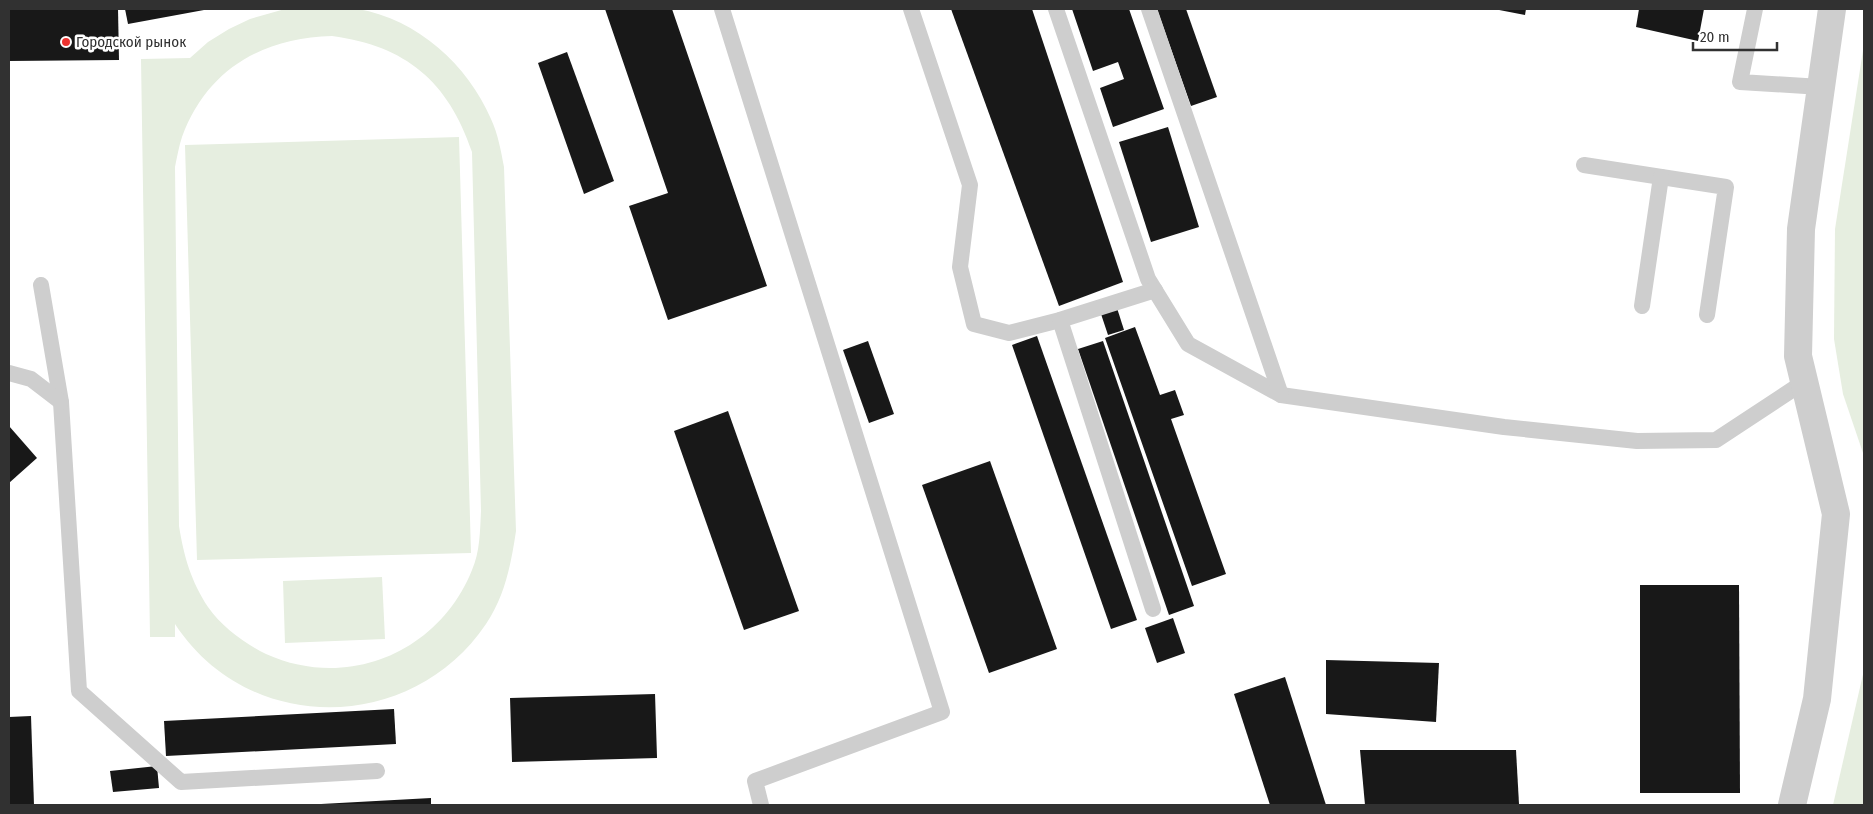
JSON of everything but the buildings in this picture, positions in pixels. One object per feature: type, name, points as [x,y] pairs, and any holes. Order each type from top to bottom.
[{"type":"street","points":[[1792,805],[1817,699],[1836,514],[1798,356],[1801,229],[1832,9]]},
{"type":"lane","points":[[722,9],[942,712],[755,781],[761,805]]},
{"type":"lane","points":[[911,9],[970,186],[960,267],[974,324],[1009,333],[1060,320],[1155,290]]},
{"type":"lane","points":[[1056,9],[1148,279],[1188,344],[1281,395],[1504,427],[1637,441],[1716,440],[1804,382]]},
{"type":"lane","points":[[1149,9],[1281,395]]},
{"type":"lane","points":[[1755,9],[1740,82],[1821,86]]},
{"type":"lane","points":[[1584,165],[1726,187],[1707,316]]},
{"type":"lane","points":[[1642,306],[1661,177]]},
{"type":"lane","points":[[41,285],[61,402],[79,691],[181,782],[377,771]]},
{"type":"lane","points":[[1060,320],[1153,608]]},
{"type":"lane","points":[[9,373],[31,380],[61,402]]},
{"type":"shaded area","points":[[349,8],[380,14],[420,34],[454,63],[469,80],[481,99],[496,131],[504,167],[516,531],[509,568],[503,591],[493,613],[486,624],[454,660],[416,686],[374,702],[330,707],[286,702],[244,687],[206,661],[175,624],[175,637],[150,637],[141,59],[190,58],[208,42],[250,19],[285,9]],"holes":[[[332,36],[382,48],[402,58],[421,71],[437,87],[450,105],[462,127],[472,152],[481,511],[475,563],[457,599],[437,623],[414,642],[387,657],[359,665],[328,668],[297,664],[266,654],[234,634],[208,607],[197,588],[186,558],[179,526],[175,167],[182,137],[193,113],[206,93],[222,76],[240,62],[261,51],[283,43],[307,38]]]},
{"type":"shaded area","points":[[1864,44],[1864,456],[1843,394],[1834,339],[1835,229]]},
{"type":"shaded area","points":[[459,137],[471,553],[197,560],[185,145]]},
{"type":"shaded area","points":[[382,577],[385,639],[285,643],[283,581]]},
{"type":"shaded area","points":[[1864,670],[1864,805],[1833,805]]},
{"type":"place","name":"Городской рынок","points":[[66,42]]}]
